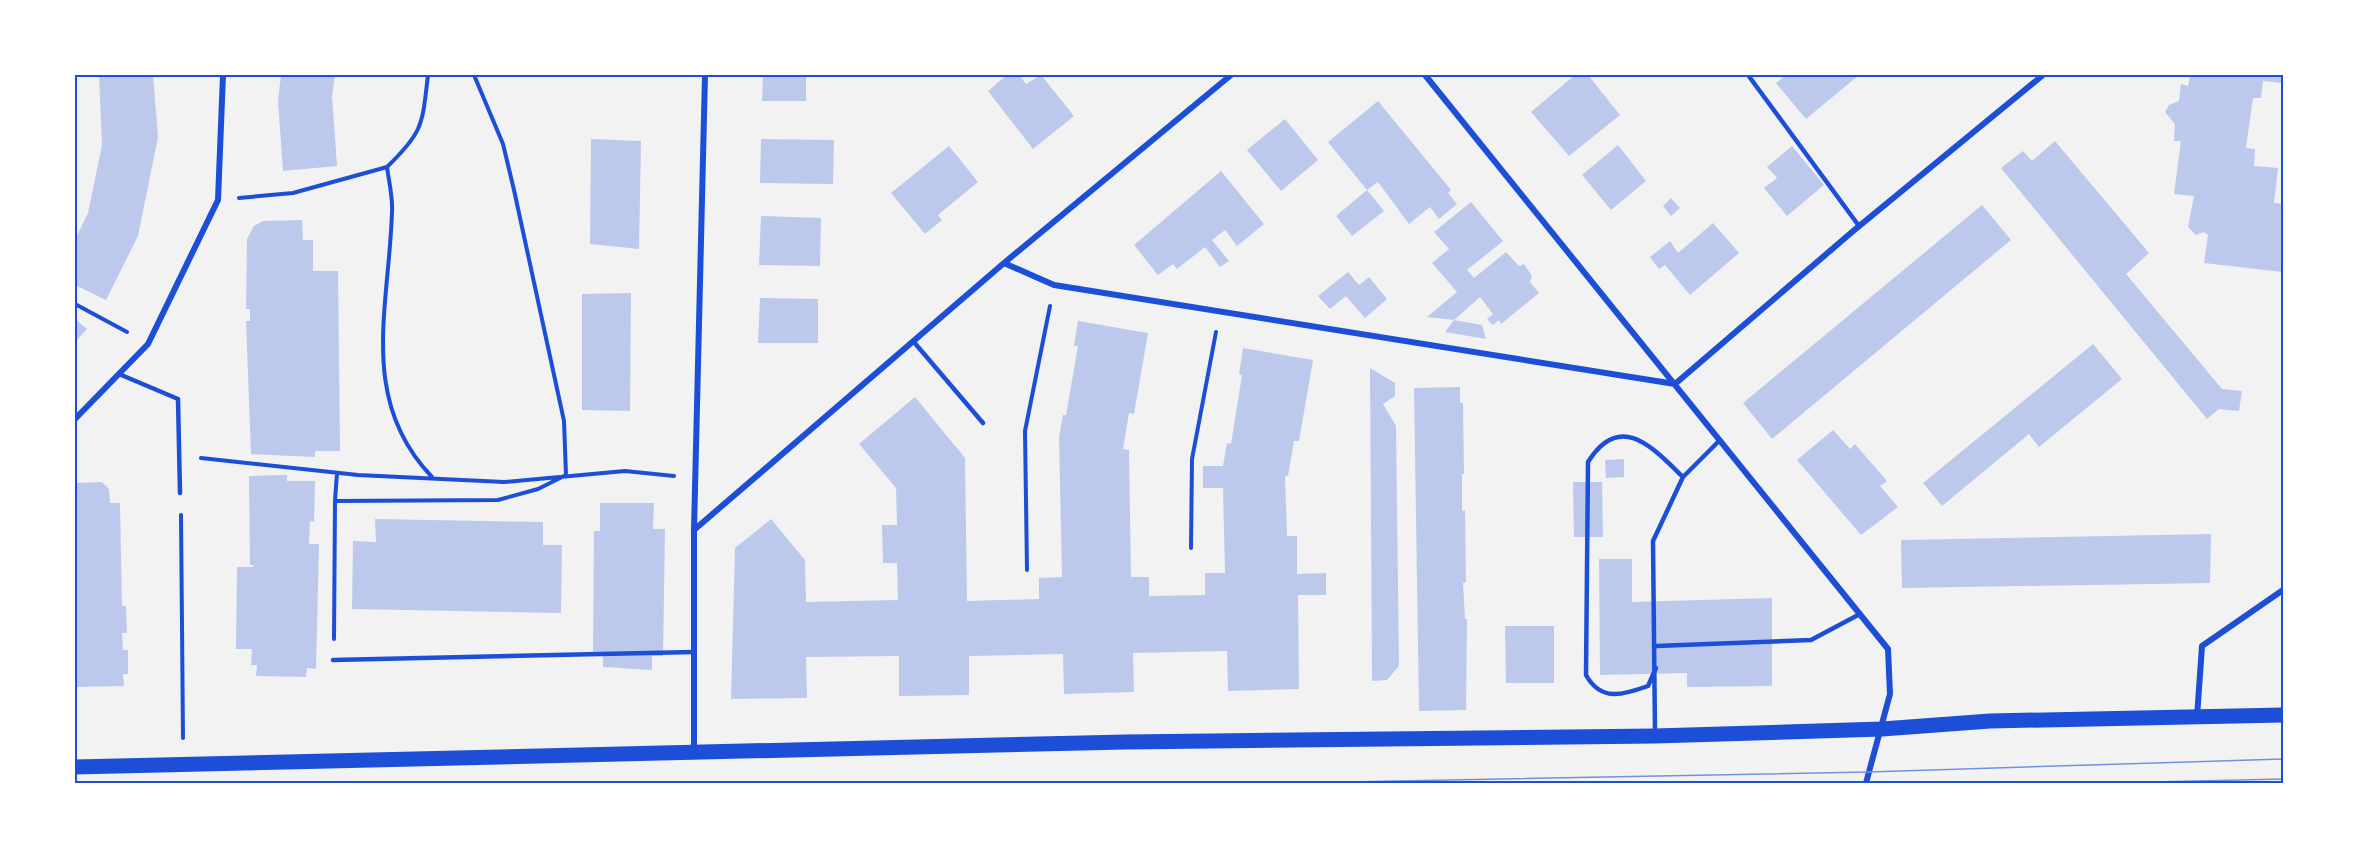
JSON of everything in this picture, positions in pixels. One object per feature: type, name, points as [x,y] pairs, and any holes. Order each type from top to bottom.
[{"type":"main road","points":[[75,767],[694,751],[1655,736],[1882,729],[1990,721],[2283,715]]},
{"type":"street","points":[[75,419],[148,344],[218,200],[223,75]]},
{"type":"street","points":[[694,751],[694,530],[705,75]]},
{"type":"street","points":[[694,530],[1004,263],[1231,75]]},
{"type":"street","points":[[1425,75],[1888,649],[1890,694],[1866,783]]},
{"type":"street","points":[[1004,263],[1054,285],[1675,384],[1859,226],[2043,75]]},
{"type":"street","points":[[2197,717],[2202,646],[2283,590]]},
{"type":"lane","points":[[1748,75],[1859,226]]},
{"type":"lane","points":[[913,342],[983,423]]},
{"type":"lane","points":[[119,374],[178,399],[180,493]]},
{"type":"lane","points":[[1656,668],[1648,686],[1628,694],[1605,694],[1593,687],[1586,675],[1588,462],[1599,444],[1612,438],[1632,437],[1653,448],[1683,477]]},
{"type":"lane","points":[[1655,736],[1656,646],[1653,541],[1683,477],[1720,440]]},
{"type":"lane","points":[[1656,646],[1811,640],[1860,614]]},
{"type":"lane","points":[[333,660],[694,652]]},
{"type":"path","points":[[218,200],[293,193],[387,167],[419,132],[424,114],[428,75]]},
{"type":"path","points":[[474,75],[503,144],[514,190],[564,422],[566,475]]},
{"type":"path","points":[[387,167],[393,210],[382,369],[399,433],[412,456],[433,478]]},
{"type":"path","points":[[1027,570],[1025,431],[1054,285]]},
{"type":"path","points":[[75,304],[148,344]]},
{"type":"path","points":[[1191,548],[1192,459],[1220,311]]},
{"type":"path","points":[[179,456],[337,473],[504,482],[625,471],[659,473]]},
{"type":"path","points":[[333,660],[337,473]]},
{"type":"path","points":[[335,501],[498,500],[538,489],[566,475]]},
{"type":"path","points":[[180,493],[183,766]]},
{"type":"building","points":[[99,75],[153,75],[158,137],[138,236],[106,300],[75,285],[75,240],[88,213],[102,145]]},
{"type":"building","points":[[281,75],[335,75],[332,96],[337,166],[283,171],[278,101]]},
{"type":"building","points":[[763,75],[806,75],[806,101],[762,101]]},
{"type":"building","points":[[1007,75],[1019,75],[1026,84],[1041,75],[1074,116],[1033,149],[988,91]]},
{"type":"building","points":[[1575,75],[1588,75],[1620,115],[1569,156],[1531,112]]},
{"type":"building","points":[[1786,75],[1859,75],[1806,119],[1776,83]]},
{"type":"building","points":[[2190,75],[2283,75],[2283,83],[2263,81],[2261,98],[2253,98],[2246,148],[2255,149],[2254,166],[2278,168],[2274,203],[2283,204],[2283,272],[2204,263],[2208,235],[2204,232],[2196,235],[2188,227],[2194,196],[2174,194],[2181,141],[2174,141],[2175,124],[2165,112],[2169,105],[2179,101],[2181,84],[2188,86]]},
{"type":"building","points":[[1378,101],[1451,190],[1448,193],[1457,204],[1439,219],[1430,207],[1409,224],[1378,182],[1367,190],[1328,142]]},
{"type":"building","points":[[1285,119],[1318,160],[1281,191],[1247,150]]},
{"type":"building","points":[[591,139],[641,141],[639,249],[590,244]]},
{"type":"building","points":[[761,139],[834,140],[833,184],[760,183]]},
{"type":"building","points":[[2055,141],[2149,253],[2126,274],[2222,389],[2242,391],[2239,411],[2219,409],[2207,419],[2001,168],[2023,151],[2032,161]]},
{"type":"building","points":[[1618,145],[1646,181],[1611,210],[1582,175]]},
{"type":"building","points":[[949,146],[978,182],[938,215],[942,220],[925,234],[891,193]]},
{"type":"building","points":[[1792,146],[1824,185],[1787,216],[1764,188],[1777,178],[1767,167]]},
{"type":"building","points":[[1221,171],[1264,224],[1237,246],[1225,230],[1212,240],[1229,261],[1220,267],[1205,247],[1177,269],[1173,264],[1158,275],[1134,245]]},
{"type":"building","points":[[1367,190],[1384,211],[1352,236],[1336,216]]},
{"type":"building","points":[[1671,198],[1680,208],[1671,216],[1663,206]]},
{"type":"building","points":[[1471,202],[1503,241],[1467,270],[1474,278],[1506,252],[1519,266],[1524,264],[1532,276],[1530,282],[1539,293],[1501,324],[1499,320],[1493,325],[1487,319],[1493,314],[1480,297],[1454,320],[1427,317],[1457,292],[1432,263],[1449,249],[1434,232]]},
{"type":"building","points":[[1982,205],[2011,240],[1772,439],[1743,403]]},
{"type":"building","points":[[761,216],[821,218],[820,266],[759,265]]},
{"type":"building","points":[[302,220],[303,240],[313,240],[313,271],[338,271],[340,451],[315,451],[315,457],[251,454],[246,321],[250,321],[250,309],[246,309],[247,239],[254,226],[263,221]]},
{"type":"building","points":[[1713,223],[1739,253],[1690,295],[1665,265],[1659,269],[1650,257],[1670,241],[1678,253]]},
{"type":"building","points":[[1348,272],[1359,285],[1369,277],[1387,299],[1365,318],[1346,296],[1330,309],[1318,296]]},
{"type":"building","points":[[631,293],[630,411],[582,410],[582,294]]},
{"type":"building","points":[[760,298],[818,299],[818,343],[758,343]]},
{"type":"building","points":[[75,319],[87,329],[75,342]]},
{"type":"building","points":[[1454,320],[1482,325],[1486,339],[1445,332]]},
{"type":"building","points":[[1078,321],[1148,333],[1134,414],[1129,413],[1123,449],[1129,450],[1131,577],[1149,577],[1149,596],[1205,595],[1205,573],[1225,573],[1223,488],[1203,488],[1203,466],[1223,466],[1227,443],[1231,444],[1242,375],[1239,374],[1243,348],[1313,360],[1299,441],[1294,441],[1288,476],[1285,476],[1287,536],[1297,536],[1297,574],[1326,573],[1326,595],[1298,595],[1299,689],[1228,691],[1227,651],[1133,653],[1134,692],[1064,694],[1063,654],[969,656],[969,695],[899,696],[899,656],[806,657],[807,698],[731,699],[735,548],[771,519],[805,560],[806,602],[898,600],[897,563],[883,563],[882,525],[897,525],[896,488],[859,444],[915,397],[965,458],[967,601],[1039,599],[1039,578],[1062,577],[1059,437],[1063,415],[1066,415],[1078,346],[1074,346]]},
{"type":"building","points":[[2093,344],[2122,379],[2039,447],[2029,434],[1942,506],[1923,483]]},
{"type":"building","points":[[1370,368],[1395,383],[1395,396],[1383,404],[1396,426],[1399,666],[1387,680],[1372,681]]},
{"type":"building","points":[[1460,387],[1460,403],[1463,403],[1462,511],[1465,510],[1466,582],[1463,583],[1465,619],[1467,619],[1466,710],[1419,711],[1414,388]]},
{"type":"building","points":[[1833,430],[1850,449],[1855,444],[1887,481],[1880,486],[1898,507],[1861,535],[1797,460]]},
{"type":"building","points":[[1624,459],[1624,477],[1606,478],[1605,460]]},
{"type":"building","points":[[287,475],[287,481],[315,481],[314,522],[310,521],[309,544],[319,544],[316,669],[307,668],[306,677],[256,676],[257,665],[251,665],[252,649],[236,649],[237,567],[253,567],[254,565],[250,565],[249,476]]},
{"type":"building","points":[[102,482],[109,489],[110,503],[120,503],[122,606],[126,606],[127,633],[122,633],[123,650],[128,650],[128,674],[123,674],[124,686],[75,687],[75,483]]},
{"type":"building","points":[[1573,482],[1602,482],[1603,537],[1574,537]]},
{"type":"building","points":[[600,503],[654,503],[653,529],[665,529],[663,656],[652,656],[652,670],[603,667],[603,654],[593,653],[594,531],[600,531]]},
{"type":"building","points":[[375,519],[543,522],[543,545],[562,545],[561,613],[352,609],[353,541],[376,542]]},
{"type":"building","points":[[2211,534],[2210,583],[1902,588],[1901,540]]},
{"type":"building","points":[[1599,559],[1632,559],[1632,602],[1772,598],[1772,686],[1687,687],[1687,673],[1600,675]]},
{"type":"building","points":[[1505,626],[1554,626],[1554,683],[1506,683]]},
{"type":"tram line","points":[[1295,783],[1868,772],[2283,759]]},
{"type":"tram line","points":[[2110,783],[2283,779]]}]
